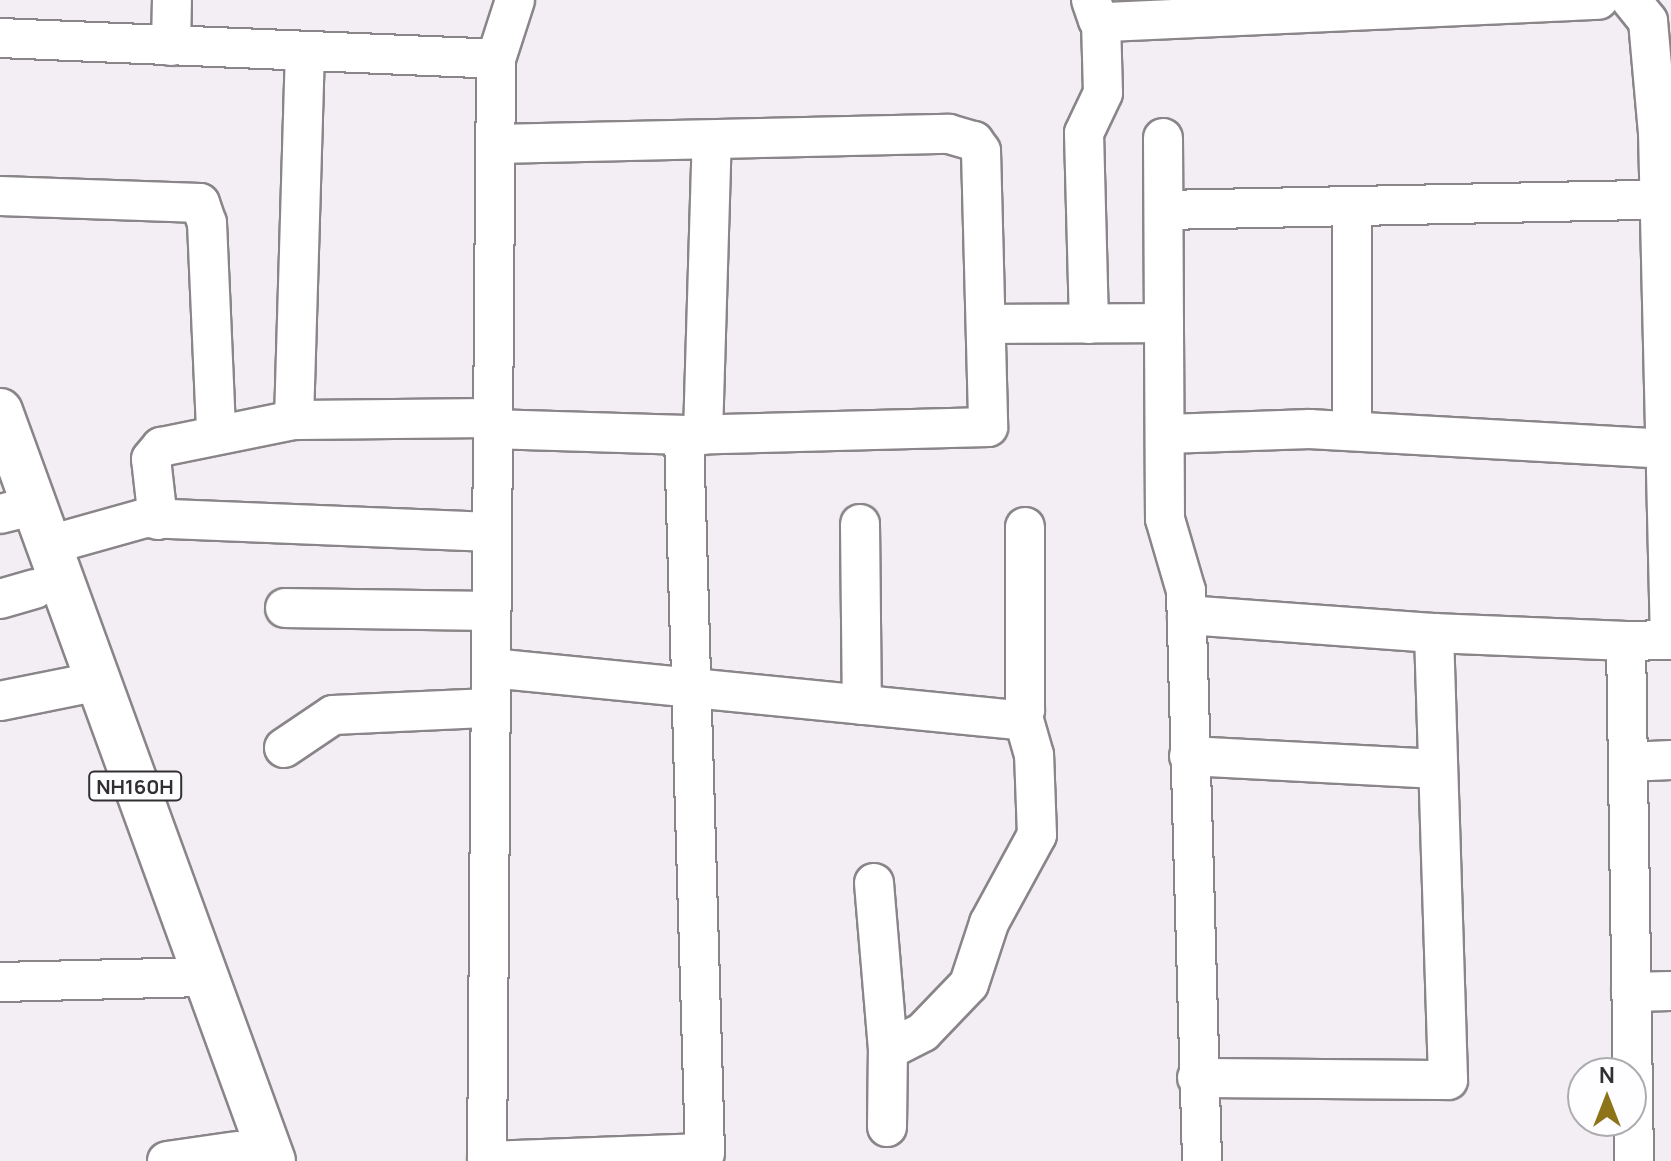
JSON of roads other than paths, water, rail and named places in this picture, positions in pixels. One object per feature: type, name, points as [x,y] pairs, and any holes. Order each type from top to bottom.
[{"type":"highway","name":"NH160H","points":[[0,411],[18,513],[18,594],[82,685]]},
{"type":"highway","name":"NH160H","points":[[18,513],[192,977],[250,1158]]},
{"type":"street","points":[[171,46],[172,0]]},
{"type":"street","points":[[515,0],[496,59],[487,1161],[705,1153],[691,688],[693,435],[712,140]]},
{"type":"street","points":[[1089,324],[1084,133],[1103,93],[1096,10],[1599,0]]},
{"type":"street","points":[[1187,615],[1434,633],[1670,640],[1662,200],[1648,21],[1631,0]]},
{"type":"street","points":[[0,38],[496,59]]},
{"type":"street","points":[[294,420],[305,51]]},
{"type":"street","points":[[158,520],[154,452],[216,430],[294,420],[493,423],[693,435],[985,428],[990,324],[981,151],[974,141],[949,134],[496,144]]},
{"type":"street","points":[[1163,138],[1165,519],[1187,615],[1197,1078],[1202,1161]]},
{"type":"street","points":[[0,196],[200,203],[207,223],[216,430]]},
{"type":"street","points":[[1164,210],[1662,200]]},
{"type":"street","points":[[1352,206],[1352,431]]},
{"type":"street","points":[[990,324],[1164,323]]},
{"type":"street","points":[[1165,434],[1352,431],[1667,449]]},
{"type":"street","points":[[18,513],[110,522],[158,520],[492,532]]},
{"type":"street","points":[[860,524],[862,705]]},
{"type":"street","points":[[888,1050],[937,1020],[969,984],[989,923],[1028,859],[1039,814],[1023,717],[1025,527]]},
{"type":"street","points":[[285,608],[491,611]]},
{"type":"street","points":[[1197,1078],[1448,1080],[1434,633]]},
{"type":"street","points":[[1626,641],[1634,1161]]},
{"type":"street","points":[[491,668],[862,705],[1023,717]]},
{"type":"street","points":[[0,701],[82,685]]},
{"type":"street","points":[[284,748],[333,715],[490,708]]},
{"type":"street","points":[[1189,756],[1438,769]]},
{"type":"street","points":[[1628,762],[1671,760]]},
{"type":"street","points":[[874,883],[888,1050],[887,1127]]},
{"type":"street","points":[[0,982],[192,977]]},
{"type":"street","points":[[1631,992],[1671,991]]},
{"type":"street","points":[[167,1161],[250,1158]]}]
